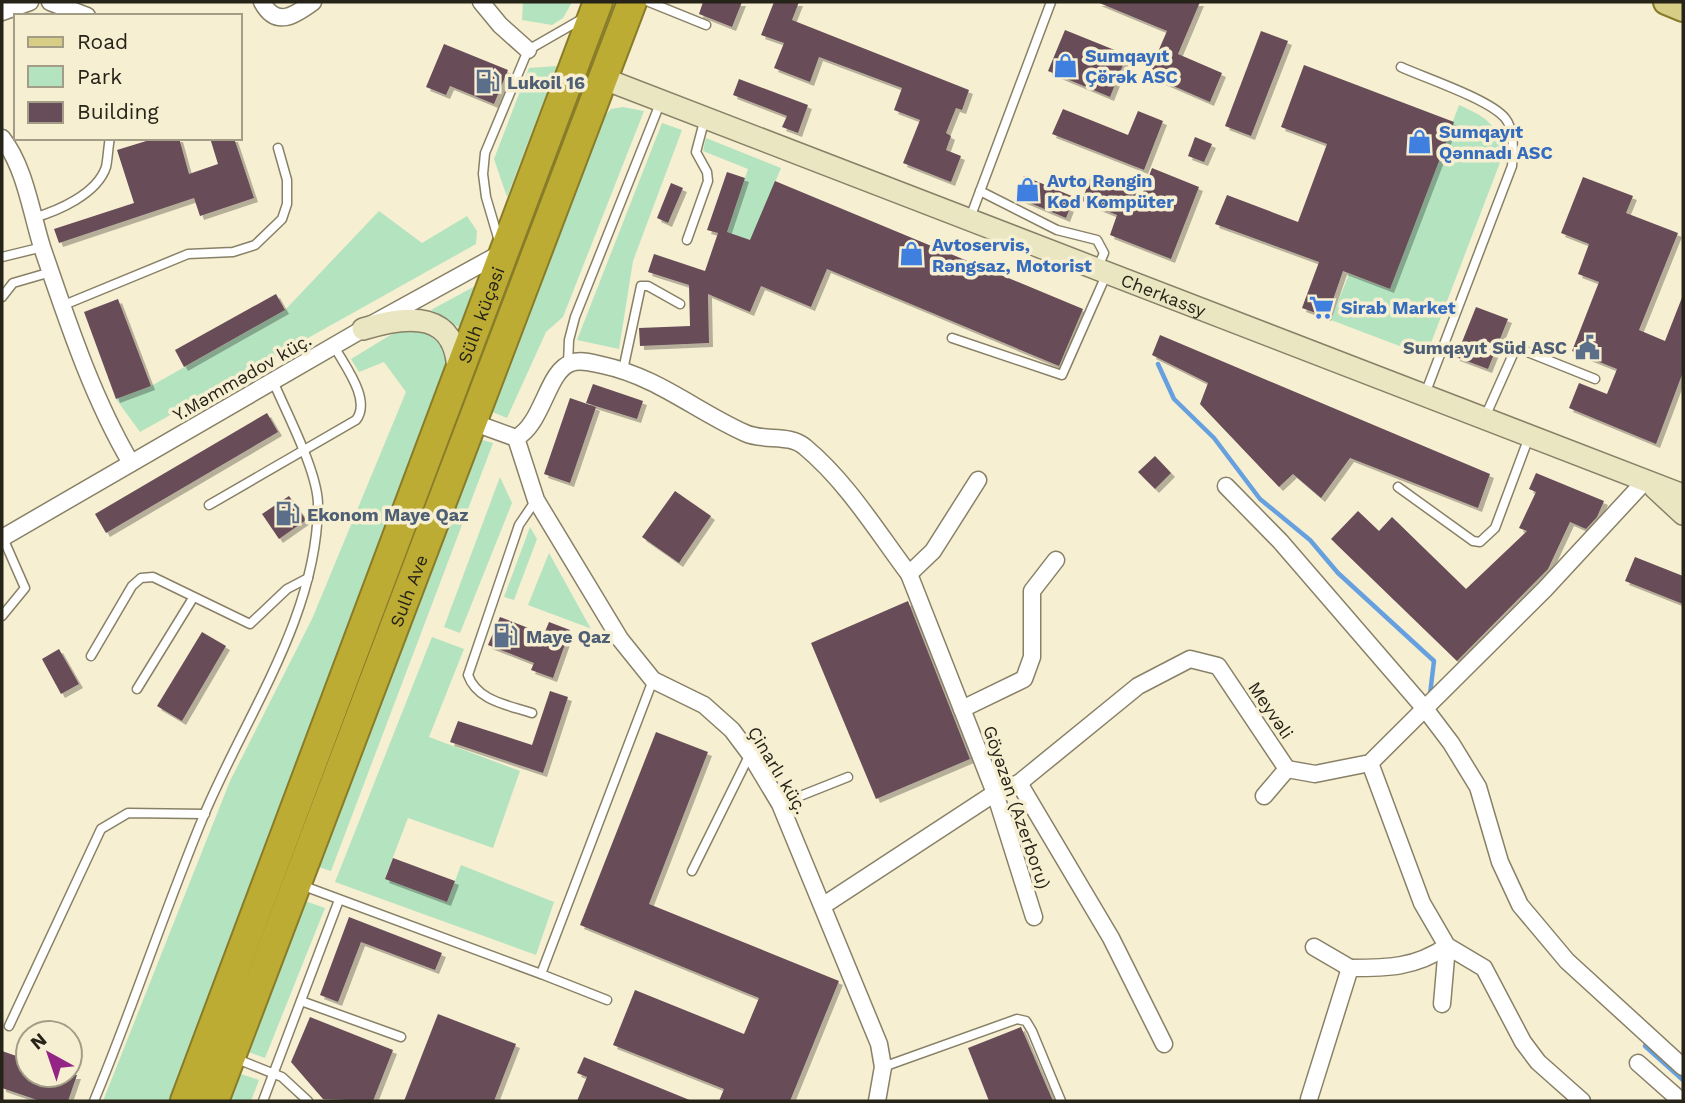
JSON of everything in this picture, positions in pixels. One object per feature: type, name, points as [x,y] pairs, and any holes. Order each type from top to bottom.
[{"type":"highway","name":"Sulh Ave","points":[[214,1101],[632,2]]},
{"type":"highway","points":[[503,252],[596,7]]},
{"type":"highway","name":"Sülh küçəsi","points":[[458,377],[503,252]]},
{"type":"highway","name":"Sulh Ave","points":[[185,1101],[458,377]]},
{"type":"main road","points":[[1666,2],[1683,9]]},
{"type":"street","points":[[2,12],[30,2]]},
{"type":"street","points":[[50,2],[82,14]]},
{"type":"street","points":[[262,2],[269,13],[277,18],[289,16],[313,2]]},
{"type":"street","points":[[481,2],[500,25],[528,50]]},
{"type":"street","name":"Cherkassy","points":[[602,78],[1683,495]]},
{"type":"street","points":[[2,138],[17,165],[51,272],[106,419],[131,463]]},
{"type":"street","points":[[503,252],[543,233]]},
{"type":"street","name":"Y.Məmmədov küç.","points":[[2,537],[363,329],[503,252]]},
{"type":"street","points":[[363,329],[410,318],[437,326],[446,334],[458,354],[458,377]]},
{"type":"street","name":"Göyəzən (Azerboru)","points":[[568,364],[582,361],[653,380],[757,439],[785,439],[803,444],[840,480],[909,574],[995,793],[1034,917]]},
{"type":"street","points":[[472,422],[516,438],[526,433],[556,377],[568,364]]},
{"type":"street","name":"Çinarlı küç.","points":[[516,438],[536,500],[620,639],[653,680],[704,705],[732,730],[780,804],[824,905],[879,1044],[883,1067],[877,1101]]},
{"type":"street","points":[[909,574],[933,551],[978,480]]},
{"type":"street","points":[[1264,796],[1287,769],[1315,774],[1370,764],[1618,513],[1646,480]]},
{"type":"street","name":"Cherkassy","points":[[1646,480],[1683,514]]},
{"type":"street","points":[[1226,486],[1280,541],[1426,710],[1478,787],[1500,862],[1520,905],[1567,961],[1683,1067]]},
{"type":"street","name":"Göyəzən (Azerboru)","points":[[962,709],[1024,679],[1032,657],[1032,591],[1056,561]]},
{"type":"street","name":"Meyvəli","points":[[824,905],[995,793],[1019,783],[1138,686],[1190,659],[1218,666],[1287,769]]},
{"type":"street","points":[[1370,764],[1422,903],[1447,946],[1484,968],[1523,1042],[1538,1062],[1582,1101]]},
{"type":"street","points":[[1019,783],[1111,939],[1164,1044]]},
{"type":"street","points":[[1314,947],[1350,968],[1396,968],[1426,961],[1447,946]]},
{"type":"street","points":[[1442,1004],[1447,946]]},
{"type":"street","points":[[1309,1099],[1350,968]]},
{"type":"street","points":[[1638,1063],[1681,1101]]},
{"type":"lane","points":[[649,2],[706,25]]},
{"type":"lane","points":[[969,220],[1051,2]]},
{"type":"lane","points":[[503,252],[486,197],[483,174],[485,153],[528,50],[596,7]]},
{"type":"lane","points":[[1401,67],[1488,105],[1506,118],[1513,146],[1513,166],[1425,394]]},
{"type":"lane","points":[[568,364],[575,317],[661,101]]},
{"type":"lane","points":[[687,240],[708,181],[707,172],[696,152],[705,118]]},
{"type":"lane","points":[[33,218],[50,213],[89,190],[106,167],[110,140]]},
{"type":"lane","points":[[64,306],[188,254],[233,252],[255,245],[282,219],[287,204],[287,180],[278,148]]},
{"type":"lane","points":[[952,338],[1062,375],[1102,272],[1104,253],[1097,240],[1057,230],[980,191]]},
{"type":"lane","points":[[2,257],[43,247]]},
{"type":"lane","points":[[2,297],[13,283],[51,272]]},
{"type":"lane","points":[[623,370],[641,286],[648,286],[680,303]]},
{"type":"lane","points":[[209,505],[356,421],[361,414],[361,398],[334,346]]},
{"type":"lane","points":[[1485,417],[1514,352],[1520,349],[1595,379]]},
{"type":"lane","points":[[94,1101],[205,814],[301,608],[318,506],[303,451],[273,381]]},
{"type":"lane","points":[[1398,487],[1473,541],[1480,542],[1495,528],[1530,435]]},
{"type":"lane","points":[[533,713],[484,697],[472,687],[468,675],[519,525],[536,500]]},
{"type":"lane","points":[[2,537],[25,588],[2,616]]},
{"type":"lane","points":[[91,656],[132,586],[141,578],[152,577],[250,624],[287,589],[308,578]]},
{"type":"lane","points":[[136,689],[193,598]]},
{"type":"lane","points":[[541,974],[653,680]]},
{"type":"lane","points":[[692,872],[750,754]]},
{"type":"lane","points":[[780,804],[848,777]]},
{"type":"lane","points":[[9,1026],[101,829],[128,813],[205,814]]},
{"type":"lane","points":[[296,883],[607,1000]]},
{"type":"lane","points":[[263,1101],[339,900]]},
{"type":"lane","points":[[301,1001],[401,1037]]},
{"type":"lane","points":[[883,1067],[1017,1019],[1026,1021],[1060,1101]]},
{"type":"lane","points":[[230,1057],[273,1073],[291,1083],[308,1101]]},
{"type":"green space","points":[[523,2],[572,2],[563,18],[552,25],[522,20]]},
{"type":"green space","points":[[610,2],[620,2],[534,227],[525,223]]},
{"type":"green space","points":[[557,66],[507,197],[494,159],[529,68]]},
{"type":"green space","points":[[1459,105],[1491,125],[1498,139],[1501,160],[1426,356],[1331,320],[1349,274],[1390,289]]},
{"type":"green space","points":[[623,107],[644,111],[563,317],[546,332],[507,418],[490,411],[601,120],[611,109]]},
{"type":"green space","points":[[662,123],[682,130],[633,261],[619,349],[577,340]]},
{"type":"green space","points":[[706,138],[781,168],[725,301],[717,295],[727,232],[748,169],[703,151]]},
{"type":"green space","points":[[379,211],[422,243],[467,216],[477,231],[476,244],[140,432],[116,399],[151,386],[285,310]]},
{"type":"green space","points":[[477,285],[460,328],[431,310]]},
{"type":"green space","points":[[406,330],[421,332],[434,338],[443,349],[448,363],[171,1101],[103,1101],[230,781],[312,619],[406,392],[384,362],[359,372],[351,359],[392,334]]},
{"type":"green space","points":[[479,439],[493,443],[331,871],[315,866]]},
{"type":"green space","points":[[500,477],[512,503],[460,633],[444,627]]},
{"type":"green space","points":[[530,527],[537,539],[514,600],[504,597]]},
{"type":"green space","points":[[549,553],[591,629],[528,605]]},
{"type":"green space","points":[[432,637],[464,649],[429,737],[520,771],[493,848],[408,818],[385,878],[447,902],[461,865],[554,902],[536,955],[335,882]]},
{"type":"green space","points":[[305,901],[325,908],[265,1058],[248,1052]]},
{"type":"green space","points":[[241,1074],[259,1080],[251,1101],[230,1101]]},
{"type":"building","points":[[703,2],[742,2],[732,27],[699,14]]},
{"type":"building","points":[[774,2],[799,2],[792,20],[969,90],[962,110],[956,108],[946,133],[951,136],[946,150],[961,156],[951,182],[903,163],[920,120],[894,110],[902,88],[819,57],[810,82],[774,68],[784,43],[761,35]]},
{"type":"building","points":[[1097,2],[1200,2],[1178,54],[1222,73],[1210,102],[1148,75],[1167,31]]},
{"type":"building","points":[[1065,30],[1127,55],[1110,97],[1048,71]]},
{"type":"building","points":[[1261,31],[1288,41],[1251,136],[1225,126]]},
{"type":"building","points":[[444,44],[508,70],[494,104],[450,86],[446,95],[426,87]]},
{"type":"building","points":[[1304,65],[1454,122],[1390,289],[1343,271],[1327,317],[1302,308],[1319,262],[1215,224],[1227,195],[1298,222],[1327,144],[1281,127]]},
{"type":"building","points":[[739,79],[808,105],[798,133],[782,127],[787,116],[733,95]]},
{"type":"building","points":[[1063,109],[1128,135],[1138,111],[1163,121],[1144,170],[1052,134]]},
{"type":"building","points":[[1195,137],[1212,144],[1204,162],[1188,156]]},
{"type":"building","points":[[150,140],[180,140],[189,174],[218,164],[211,140],[235,140],[254,198],[200,216],[194,198],[59,243],[54,229],[134,203],[117,150]]},
{"type":"building","points":[[1152,168],[1199,187],[1171,259],[1110,235],[1117,215],[1082,201],[1091,176],[1142,195]]},
{"type":"building","points":[[727,172],[745,178],[727,232],[750,240],[775,181],[1083,309],[1059,366],[827,269],[811,307],[761,286],[750,312],[708,294],[709,343],[640,346],[639,328],[690,326],[689,285],[648,272],[654,254],[705,271],[718,233],[707,230]]},
{"type":"building","points":[[1024,176],[1074,197],[1066,218],[1016,197]]},
{"type":"building","points":[[1583,177],[1633,196],[1626,213],[1678,233],[1639,330],[1665,341],[1683,295],[1683,372],[1656,444],[1569,408],[1579,383],[1607,394],[1617,369],[1572,351],[1599,282],[1578,274],[1589,244],[1561,233]]},
{"type":"building","points":[[671,183],[683,188],[668,223],[657,218]]},
{"type":"building","points":[[276,294],[285,310],[184,367],[175,350]]},
{"type":"building","points":[[118,299],[151,386],[116,399],[84,312]]},
{"type":"building","points":[[1476,307],[1508,319],[1488,369],[1456,357]]},
{"type":"building","points":[[1160,335],[1490,474],[1478,508],[1350,458],[1321,498],[1293,474],[1279,487],[1200,404],[1208,383],[1152,355]]},
{"type":"building","points":[[593,384],[643,401],[637,419],[586,403]]},
{"type":"building","points":[[570,398],[596,407],[570,483],[544,474]]},
{"type":"building","points":[[267,413],[278,432],[106,533],[95,514]]},
{"type":"building","points":[[1155,456],[1171,473],[1155,489],[1138,472]]},
{"type":"building","points":[[1536,473],[1604,501],[1597,517],[1586,529],[1570,522],[1548,569],[1457,661],[1331,539],[1358,511],[1379,531],[1392,517],[1466,589],[1527,531],[1519,528],[1536,492],[1529,489]]},
{"type":"building","points":[[675,491],[711,516],[679,563],[642,537]]},
{"type":"building","points":[[289,496],[306,520],[279,539],[262,514]]},
{"type":"building","points":[[1635,557],[1683,576],[1683,604],[1625,581]]},
{"type":"building","points":[[908,601],[970,759],[876,799],[811,643]]},
{"type":"building","points":[[500,617],[544,634],[549,622],[570,630],[553,678],[531,670],[534,663],[488,645]]},
{"type":"building","points":[[202,632],[226,646],[182,721],[157,706]]},
{"type":"building","points":[[59,649],[79,684],[61,694],[42,659]]},
{"type":"building","points":[[550,691],[568,697],[543,773],[450,742],[458,721],[532,745]]},
{"type":"building","points":[[656,732],[708,752],[649,904],[839,981],[790,1101],[719,1101],[724,1089],[613,1045],[635,990],[744,1034],[759,998],[580,925]]},
{"type":"building","points":[[393,858],[455,881],[447,902],[385,879]]},
{"type":"building","points":[[349,917],[442,953],[435,970],[361,942],[338,1002],[320,995]]},
{"type":"building","points":[[438,1014],[516,1044],[494,1101],[404,1101]]},
{"type":"building","points":[[310,1017],[393,1050],[373,1101],[323,1099],[291,1062]]},
{"type":"building","points":[[1021,1027],[1053,1101],[989,1101],[968,1048]]},
{"type":"building","points":[[2,1051],[14,1055],[14,1089],[72,1089],[68,1101],[40,1101],[2,1088]]},
{"type":"building","points":[[584,1057],[692,1101],[577,1101],[587,1077],[577,1073]]},
{"type":"waterway","points":[[1158,364],[1174,399],[1214,438],[1260,499],[1310,540],[1338,573],[1434,661],[1430,694]]},
{"type":"waterway","points":[[1645,1046],[1683,1080]]},
{"type":"place","name":"Sumqayıt Çörək ASC","points":[[1065,65]]},
{"type":"place","name":"Lukoil 16","points":[[487,82]]},
{"type":"place","name":"Sumqayıt Qənnadı ASC","points":[[1419,141]]},
{"type":"place","name":"Avto Rəngin Kod Kompüter","points":[[1027,190]]},
{"type":"place","name":"Avtoservis, Rəngsaz, Motorist","points":[[912,254]]},
{"type":"place","name":"Sirab Market","points":[[1321,307]]},
{"type":"place","name":"Sumqayıt Süd ASC","points":[[1587,347]]},
{"type":"place","name":"Ekonom Maye Qaz","points":[[287,514]]},
{"type":"place","name":"Maye Qaz","points":[[506,636]]}]
